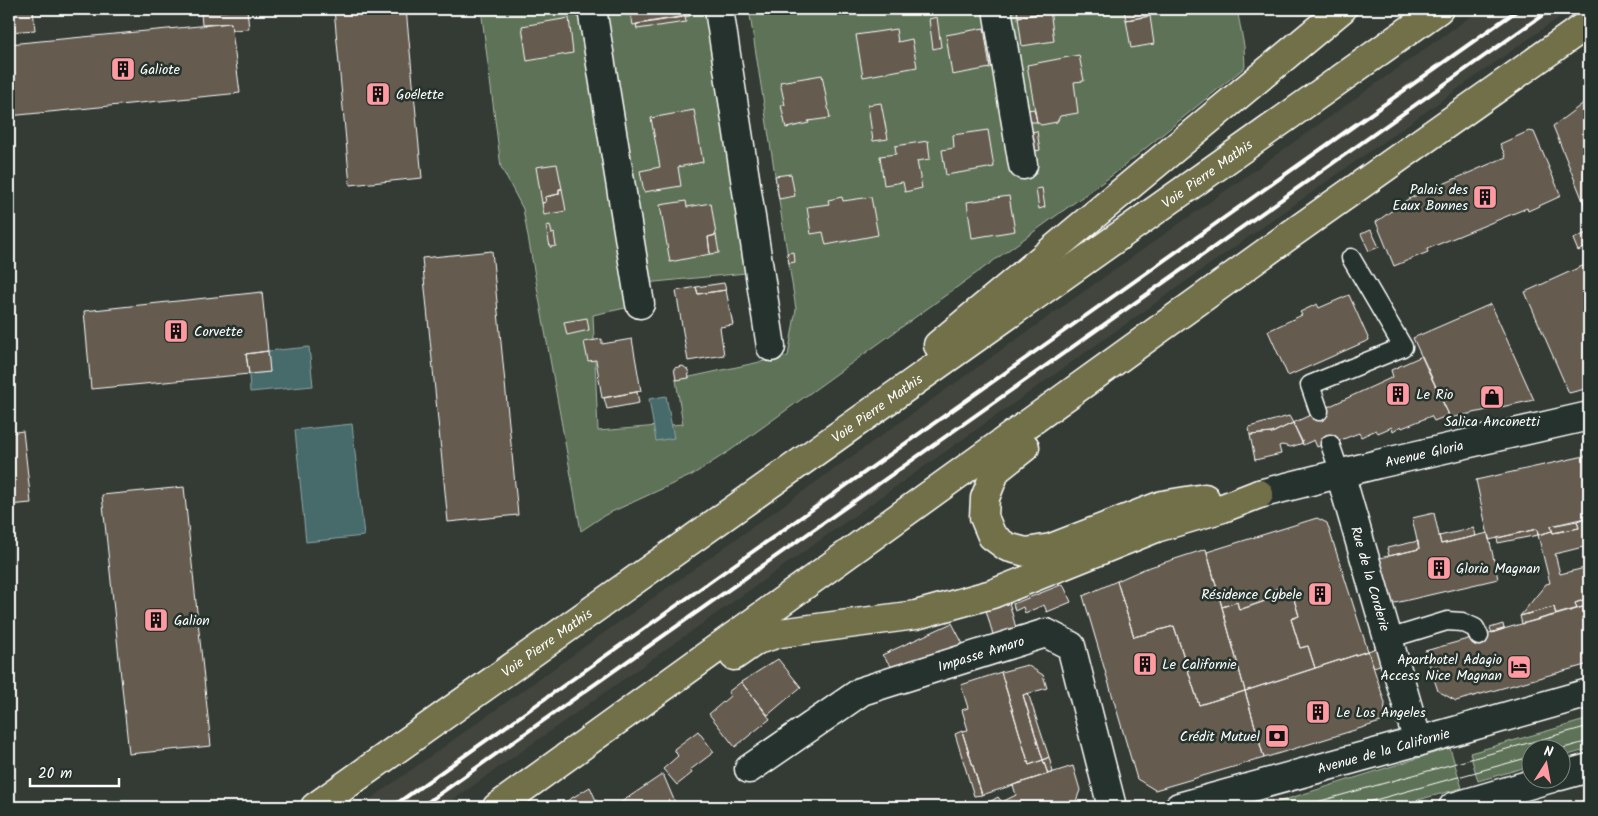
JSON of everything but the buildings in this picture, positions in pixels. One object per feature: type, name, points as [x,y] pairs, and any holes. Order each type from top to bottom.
[{"type":"highway","points":[[786,474],[1342,9]]},
{"type":"highway","name":"Voie Pierre Mathis","points":[[315,807],[1439,9]]},
{"type":"highway","points":[[504,802],[1287,237],[1589,23]]},
{"type":"highway","points":[[1258,494],[1218,496],[1162,505],[1051,548],[1026,552],[1007,546],[992,536],[984,518],[985,498],[996,470],[1287,237]]},
{"type":"highway","points":[[504,802],[668,702],[757,640],[810,628],[916,615],[968,601],[992,594],[1156,528],[1223,508],[1258,494]]},
{"type":"street","points":[[592,9],[640,304]]},
{"type":"street","points":[[719,9],[771,347]]},
{"type":"street","points":[[997,9],[1023,166]]},
{"type":"street","name":"Avenue Gloria","points":[[1258,494],[1340,473],[1589,416]]},
{"type":"street","name":"Rue de la Corderie","points":[[1340,473],[1418,742]]},
{"type":"street","name":"Impasse Amaro","points":[[749,769],[862,691],[1046,633],[1071,646],[1112,807]]},
{"type":"street","name":"Avenue de la Californie","points":[[1179,807],[1589,693]]},
{"type":"street","points":[[1570,773],[1589,768]]},
{"type":"street","points":[[1453,807],[1520,787]]},
{"type":"lane","points":[[1319,411],[1310,385],[1403,347],[1351,258]]},
{"type":"lane","points":[[1330,444],[1340,473]]},
{"type":"lane","points":[[1388,639],[1447,621],[1462,622],[1476,628],[1479,636]]},
{"type":"shaded area","points":[[1481,9],[1571,9],[443,807],[359,807]]},
{"type":"green space","points":[[481,9],[584,9],[630,307],[593,315],[598,431],[683,424],[676,380],[788,356],[796,309],[749,9],[1237,9],[1244,46],[1245,67],[1114,174],[731,450],[692,475],[605,515],[581,531],[523,209],[501,167]]},
{"type":"green space","points":[[600,9],[706,9],[746,273],[645,283]]},
{"type":"green space","points":[[1589,719],[1589,749],[1570,754],[1570,738],[1522,738]]},
{"type":"green space","points":[[1520,739],[1520,769],[1478,781],[1470,753]]},
{"type":"green space","points":[[1450,748],[1462,788],[1392,807],[1262,807]]},
{"type":"water","points":[[309,347],[313,386],[250,392],[249,374],[270,372],[268,351]]},
{"type":"water","points":[[666,396],[674,438],[656,441],[649,399]]},
{"type":"water","points":[[352,424],[364,536],[306,542],[295,430]]},
{"type":"tram line","points":[[1299,807],[1589,726]]},
{"type":"tram line","points":[[1570,746],[1589,741]]},
{"type":"tram line","points":[[1350,807],[1520,760]]},
{"type":"railway","points":[[392,807],[1519,9]]},
{"type":"railway","points":[[421,807],[1551,9]]},
{"type":"place","name":"Galiote","points":[[123,69]]},
{"type":"place","name":"Goélette","points":[[378,94]]},
{"type":"place","name":"Palais des Eaux Bonnes","points":[[1485,197]]},
{"type":"place","name":"Corvette","points":[[176,331]]},
{"type":"place","name":"Le Rio","points":[[1398,394]]},
{"type":"place","name":"Salica Anconetti","points":[[1492,397]]},
{"type":"place","name":"Gloria Magnan","points":[[1439,568]]},
{"type":"place","name":"Résidence Cybele","points":[[1320,594]]},
{"type":"place","name":"Galion","points":[[156,620]]},
{"type":"place","name":"Le Californie","points":[[1145,664]]},
{"type":"place","name":"Aparthotel Adagio Access Nice Magnan","points":[[1519,667]]},
{"type":"place","name":"Le Los Angeles","points":[[1318,712]]},
{"type":"place","name":"Crédit Mutuel","points":[[1277,736]]}]
